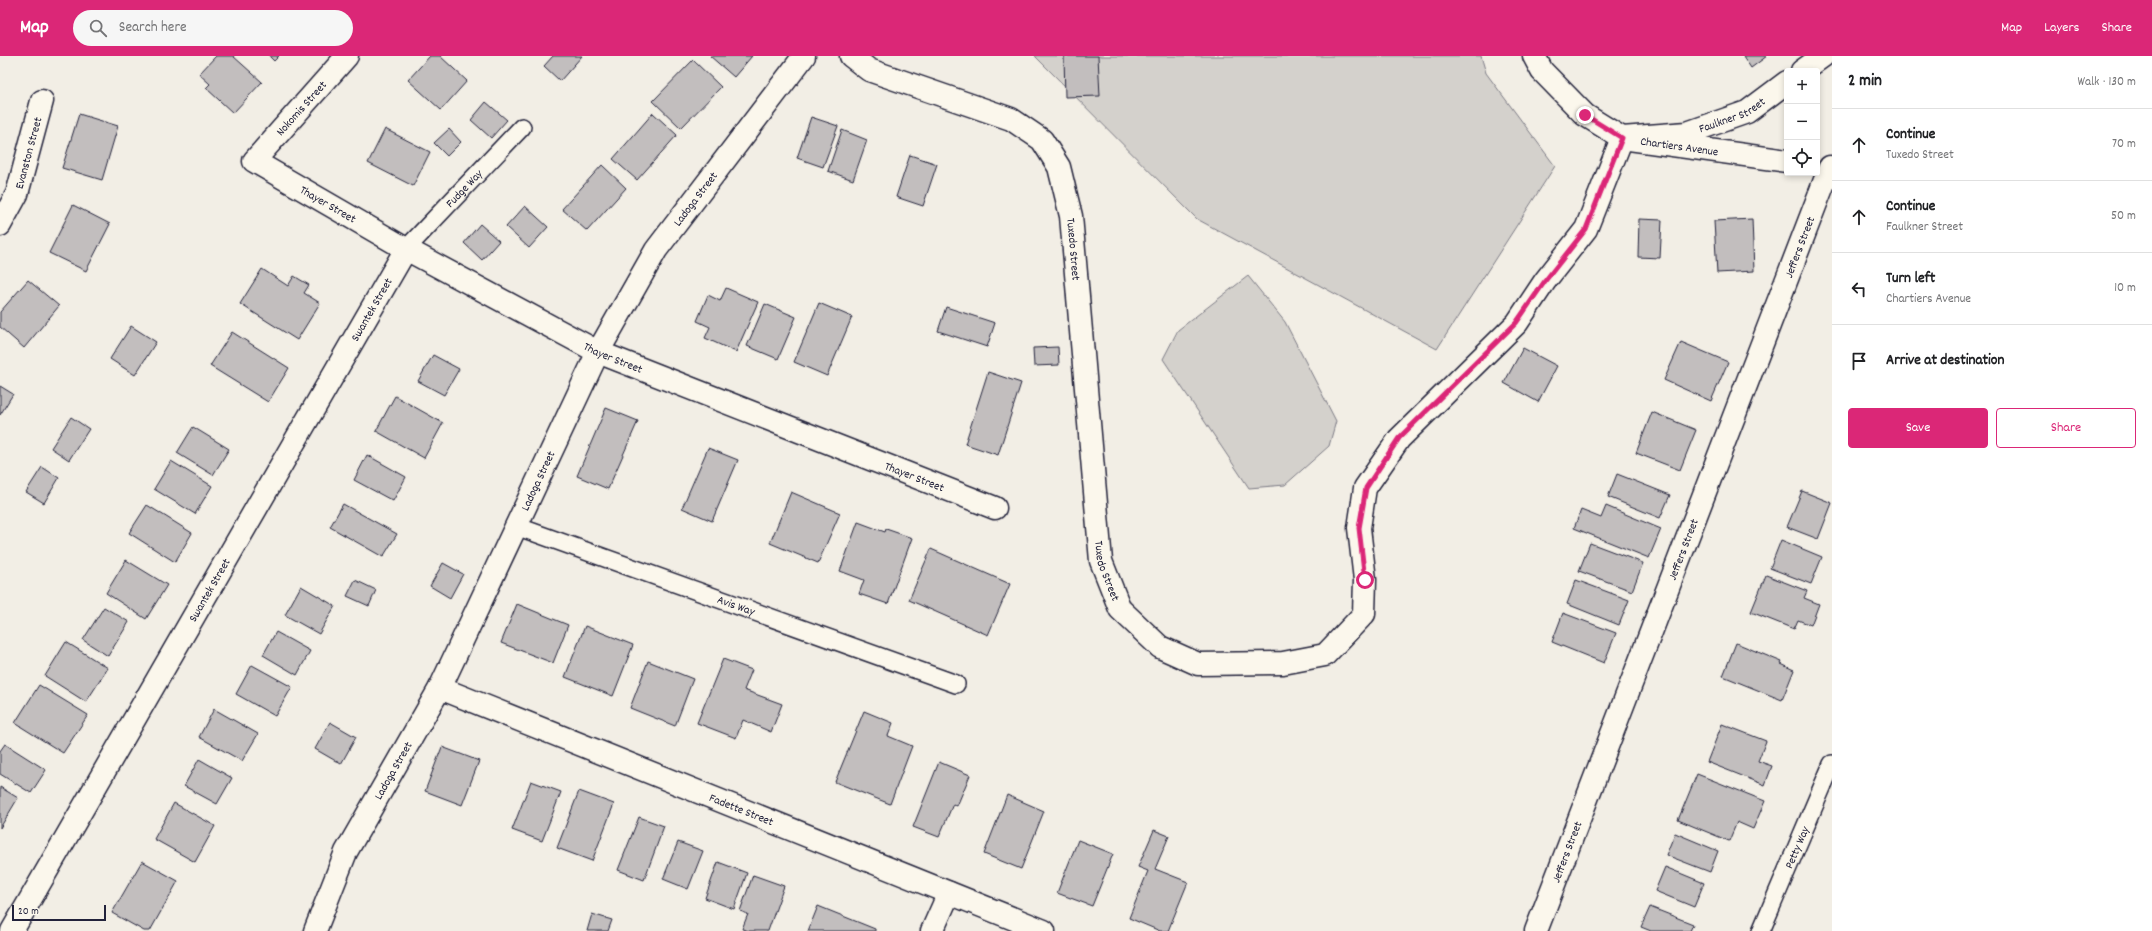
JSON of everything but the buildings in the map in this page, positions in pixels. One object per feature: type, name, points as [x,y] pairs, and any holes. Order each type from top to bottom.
[{"type":"street","name":"Nokomis Street","points":[[254,161],[347,56]]},
{"type":"street","name":"Ladoga Street","points":[[315,931],[346,852],[440,688],[598,352],[656,250],[804,56]]},
{"type":"street","name":"Tuxedo Street","points":[[851,56],[869,70],[1011,118],[1042,140],[1059,167],[1071,216],[1101,561],[1120,609],[1160,647],[1198,664],[1283,663],[1325,656],[1364,614],[1365,580],[1359,528],[1366,488],[1399,438],[1516,323],[1545,281],[1586,229],[1622,138]]},
{"type":"street","name":"Chartiers Avenue","points":[[1534,56],[1542,71],[1585,115],[1622,138],[1784,161]]},
{"type":"street","points":[[1806,68],[1823,56]]},
{"type":"street","name":"Faulkner Street","points":[[1622,138],[1687,133],[1747,112],[1784,84]]},
{"type":"street","name":"Evanston Street","points":[[0,226],[16,194],[42,101]]},
{"type":"street","name":"Thayer Street","points":[[254,161],[406,249],[598,352],[996,508]]},
{"type":"street","name":"Jeffers Street","points":[[1536,931],[1826,166]]},
{"type":"street","name":"Swantek Street","points":[[12,931],[406,249]]},
{"type":"street","name":"Fadette Street","points":[[440,688],[1044,931]]},
{"type":"street","points":[[932,931],[949,893]]},
{"type":"lane","name":"Fudge Way","points":[[406,249],[522,127]]},
{"type":"lane","name":"Avis Way","points":[[516,526],[956,684]]},
{"type":"lane","name":"Petty Way","points":[[1761,931],[1832,764]]},
{"type":"shaded area","points":[[1035,56],[1481,56],[1486,73],[1555,166],[1437,349],[1197,219]]},
{"type":"shaded area","points":[[1248,276],[1285,322],[1336,421],[1329,446],[1285,485],[1249,488],[1163,359],[1178,330]]},
{"type":"route","points":[[1365,580],[1359,528],[1366,488],[1399,438],[1516,323],[1545,281],[1586,229],[1622,138],[1585,115]]}]
